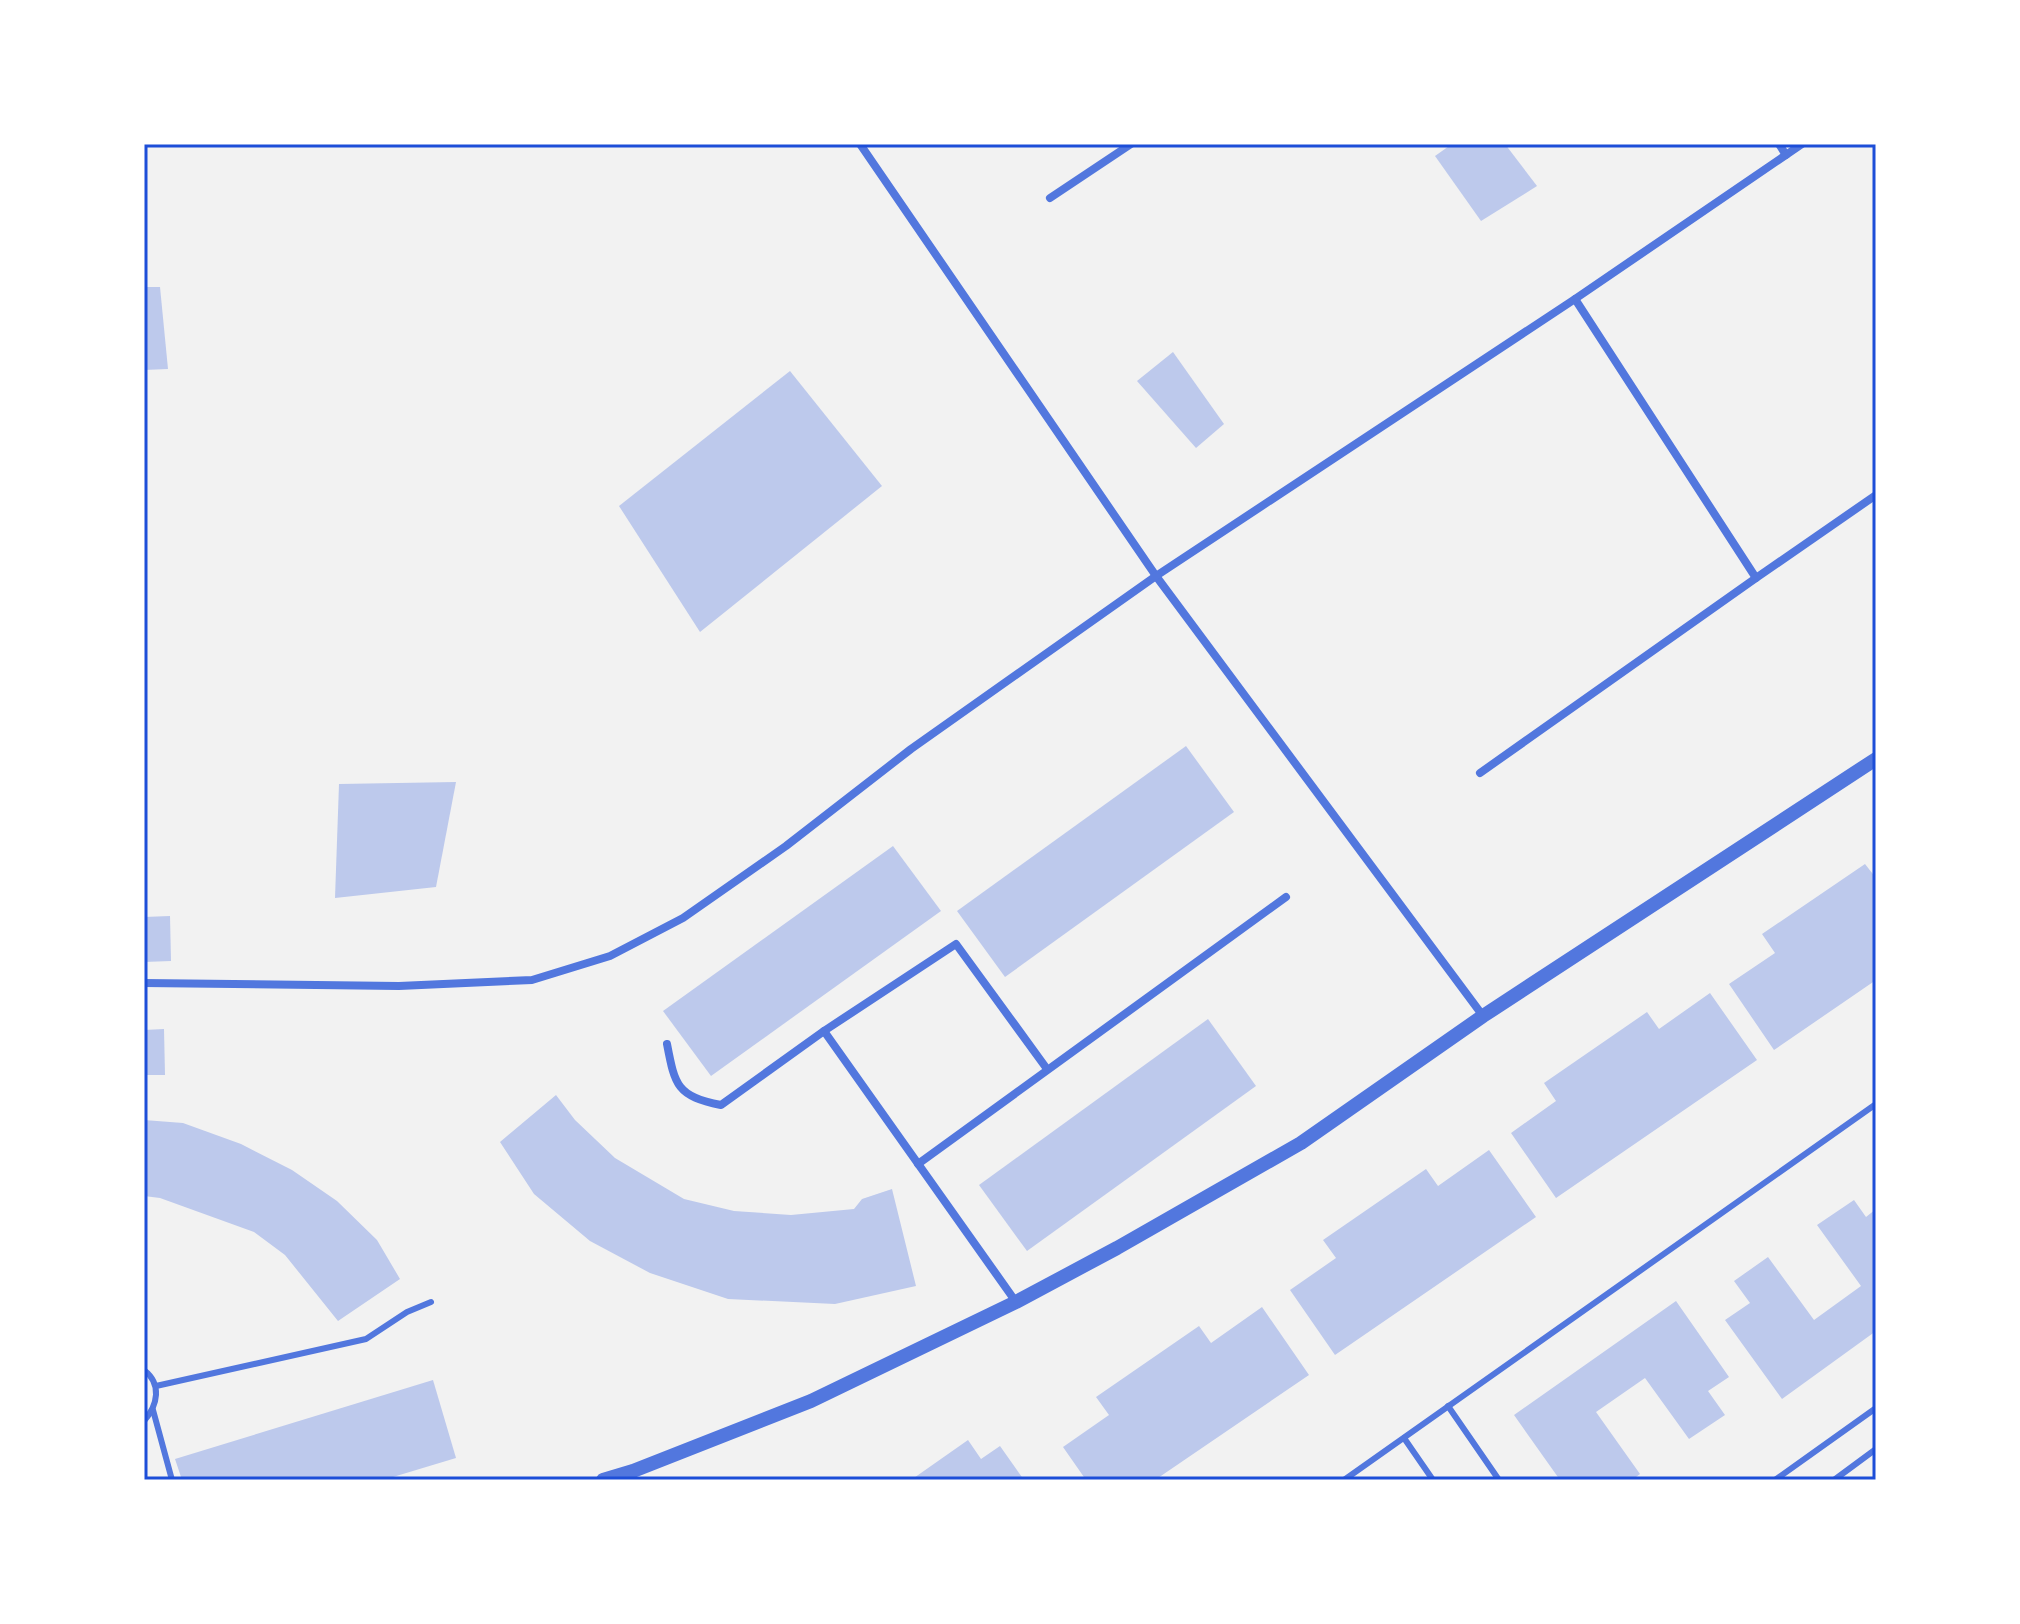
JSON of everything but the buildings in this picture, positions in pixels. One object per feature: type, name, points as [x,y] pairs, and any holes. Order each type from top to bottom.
[{"type":"street","points":[[860,144],[1156,576],[1483,1016]]},
{"type":"street","points":[[1050,198],[1131,144]]},
{"type":"street","points":[[1779,144],[1786,155]]},
{"type":"street","points":[[144,983],[399,986],[532,980],[610,956],[683,918],[748,873],[911,749],[1156,576],[1575,299],[1802,144]]},
{"type":"street","points":[[1575,299],[1756,578]]},
{"type":"street","points":[[1480,773],[1876,495]]},
{"type":"street","points":[[603,1480],[811,1401],[1016,1302],[1117,1248],[1301,1143],[1483,1016],[1876,759]]},
{"type":"street","points":[[918,1164],[1286,897]]},
{"type":"street","points":[[667,1044],[674,1080],[695,1100],[721,1105],[824,1031],[956,944],[1047,1069]]},
{"type":"street","points":[[824,1031],[1016,1302]]},
{"type":"lane","points":[[1344,1480],[1876,1104]]},
{"type":"lane","points":[[156,1386],[366,1339],[407,1312],[431,1302]]},
{"type":"lane","points":[[144,1370],[156,1386],[157,1398],[153,1410],[144,1421]]},
{"type":"lane","points":[[1448,1406],[1499,1480]]},
{"type":"lane","points":[[1775,1480],[1876,1408]]},
{"type":"lane","points":[[153,1410],[172,1480]]},
{"type":"lane","points":[[1404,1438],[1433,1480]]},
{"type":"lane","points":[[1834,1480],[1876,1449]]}]
